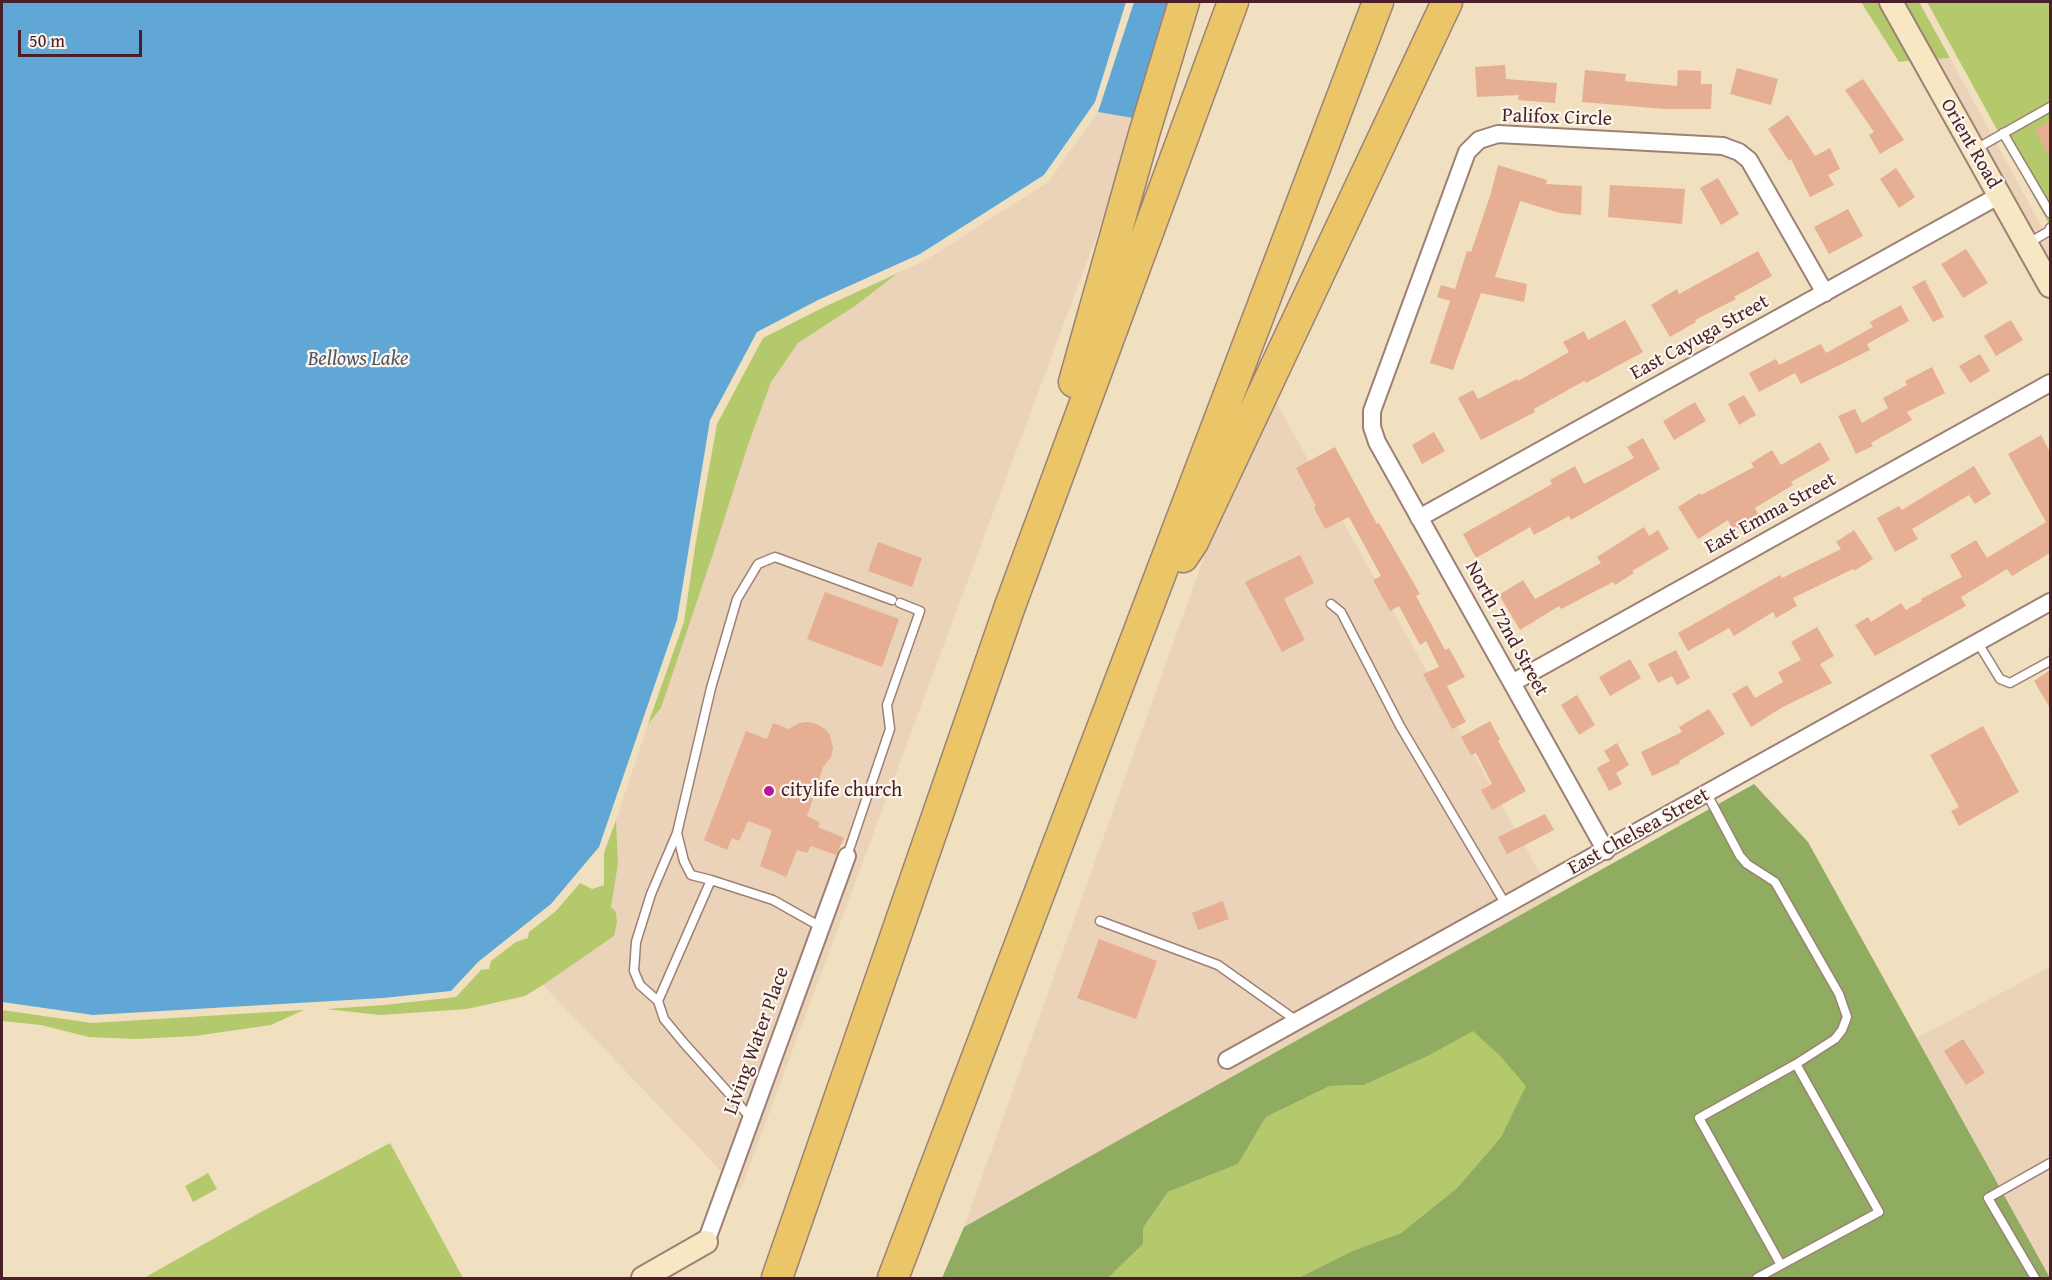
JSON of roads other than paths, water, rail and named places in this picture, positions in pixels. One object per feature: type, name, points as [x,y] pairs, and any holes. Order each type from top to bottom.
[{"type":"highway","points":[[1010,606],[1140,145],[1184,2]]},
{"type":"highway","points":[[777,1278],[1010,606],[1233,2]]},
{"type":"highway","points":[[893,1278],[1378,2]]},
{"type":"highway","points":[[1144,618],[1193,542],[1447,2]]},
{"type":"street","name":"Orient Road","points":[[1891,2],[2050,286]]},
{"type":"street","name":"Palifox Circle","points":[[1372,427],[1372,411],[1467,152],[1479,140],[1498,135],[1723,146],[1739,152],[1749,160],[1825,293]]},
{"type":"street","name":"East Cayuga Street","points":[[1419,518],[2000,195]]},
{"type":"street","name":"East Emma Street","points":[[1512,683],[2050,382]]},
{"type":"street","name":"North 72nd Street","points":[[1372,427],[1377,442],[1606,851]]},
{"type":"street","name":"East Chelsea Street","points":[[1227,1060],[2050,602]]},
{"type":"street","name":"Living Water Place","points":[[706,1242],[847,856]]},
{"type":"street","points":[[643,1278],[706,1242]]},
{"type":"lane","points":[[1974,150],[2050,106]]},
{"type":"lane","points":[[2003,134],[2050,213]]},
{"type":"lane","points":[[2027,244],[2049,231],[2050,228]]},
{"type":"lane","points":[[751,1118],[683,1042],[664,1018],[658,1001],[640,985],[634,971],[636,942],[651,894],[677,833],[711,688],[737,599],[758,564],[775,557],[920,611],[887,705],[890,729],[847,856]]},
{"type":"lane","points":[[1331,604],[1341,612],[1400,726],[1506,906]]},
{"type":"lane","points":[[1978,643],[2000,679],[2010,682],[2050,661]]},
{"type":"lane","points":[[1707,794],[1740,856],[1747,864],[1775,882],[1839,994],[1847,1017],[1842,1030],[1835,1039],[1796,1064],[1699,1118],[1781,1265]]},
{"type":"lane","points":[[677,833],[684,861],[691,875],[773,900],[821,927]]},
{"type":"lane","points":[[658,1001],[711,880]]},
{"type":"lane","points":[[1100,921],[1218,965],[1297,1022]]},
{"type":"lane","points":[[1758,1278],[1879,1212],[1796,1064]]},
{"type":"lane","points":[[2035,1278],[1989,1197],[2050,1163]]},
{"type":"water","name":"Bellows Lake","points":[[2,2],[1126,2],[1095,102],[1044,175],[920,254],[818,300],[757,332],[710,420],[677,620],[599,847],[551,904],[478,962],[451,991],[383,998],[93,1015],[2,1002]]},
{"type":"water","points":[[1134,2],[1174,2],[1139,119],[1098,112]]},
{"type":"place","name":"citylife church","points":[[769,791]]}]
